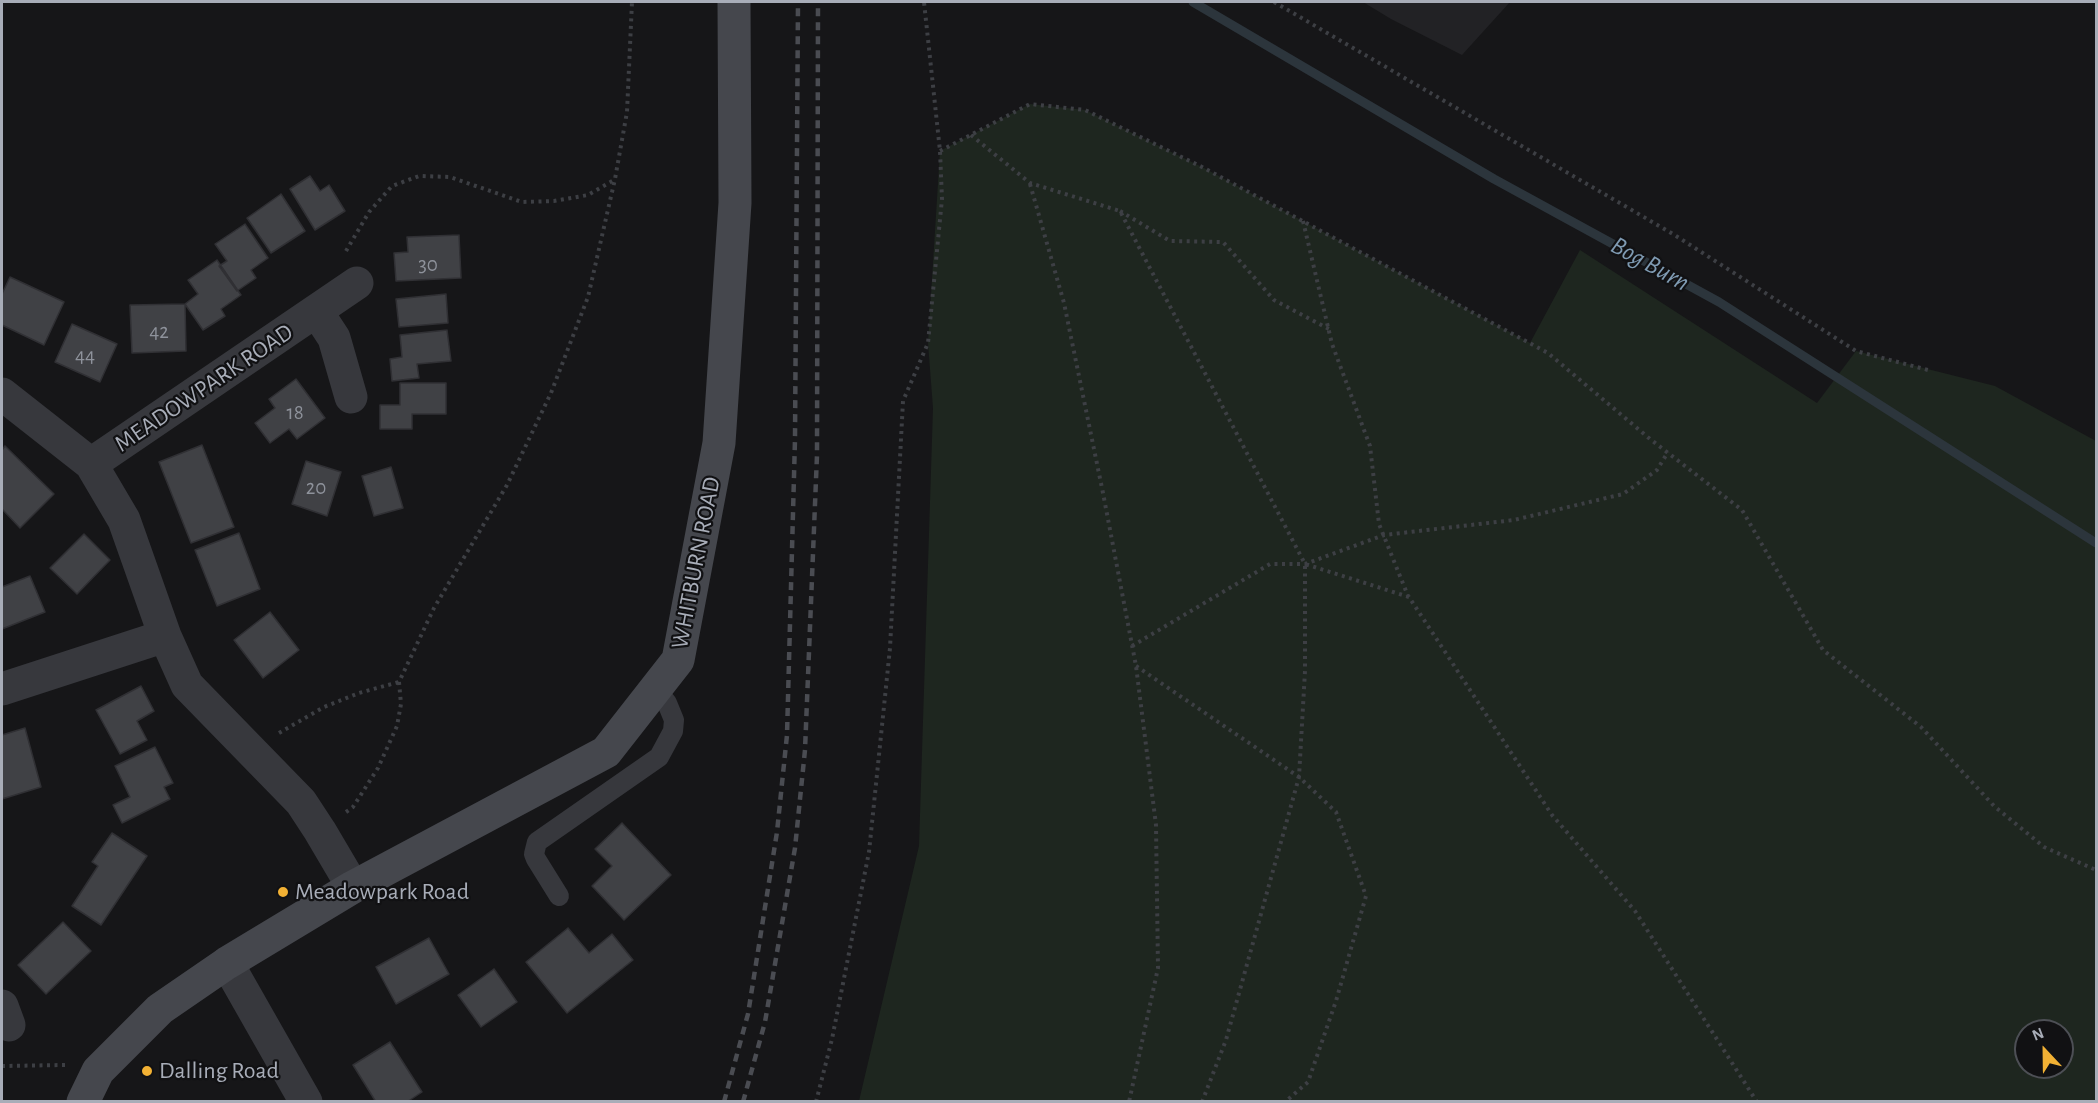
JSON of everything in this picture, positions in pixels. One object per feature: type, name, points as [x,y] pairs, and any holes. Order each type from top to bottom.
[{"type":"main road","name":"WHITBURN ROAD","points":[[83,1101],[98,1071],[160,1009],[227,963],[353,887],[606,752],[678,660],[719,443],[735,203],[734,2]]},
{"type":"street","name":"MEADOWPARK ROAD","points":[[91,464],[357,283]]},
{"type":"street","name":"MEADOWPARK ROAD","points":[[317,312],[334,338],[351,398]]},
{"type":"street","name":"MEADOWPARK ROAD","points":[[2,394],[91,464],[124,520],[165,636],[187,685],[301,802],[353,887]]},
{"type":"street","points":[[2,689],[165,636]]},
{"type":"street","points":[[227,963],[306,1101]]},
{"type":"lane","points":[[559,896],[536,859],[534,854],[537,842],[659,757],[673,731],[674,720],[667,703],[656,689]]},
{"type":"path","points":[[320,831],[353,807],[378,768],[397,726],[401,704],[399,682],[434,608],[507,485],[551,393],[588,297],[615,179],[627,112],[632,2]]},
{"type":"path","points":[[816,1101],[832,1039],[870,852],[890,648],[903,401],[928,343],[942,199],[940,151],[924,2]]},
{"type":"path","points":[[1274,2],[1673,234],[1856,351],[1928,370]]},
{"type":"path","points":[[940,151],[1030,104],[1085,110],[1202,167],[1548,353],[1742,510],[1824,651],[1921,727],[1994,806],[2044,847],[2097,870]]},
{"type":"path","points":[[971,135],[1030,183],[1120,211],[1170,241],[1223,242],[1274,300],[1329,329]]},
{"type":"path","points":[[357,283],[340,260],[369,212],[392,186],[419,176],[450,177],[522,201],[554,201],[588,195],[615,179]]},
{"type":"path","points":[[1030,183],[1064,303],[1136,666],[1156,825],[1158,968],[1129,1101]]},
{"type":"path","points":[[1120,211],[1305,564],[1305,670],[1299,777],[1226,1040],[1202,1101]]},
{"type":"path","points":[[1303,221],[1332,344],[1370,446],[1379,524],[1408,597],[1552,815],[1635,911],[1757,1101]]},
{"type":"path","points":[[1305,564],[1384,535],[1514,520],[1623,494],[1657,470],[1668,452]]},
{"type":"path","points":[[1132,646],[1270,564],[1305,564],[1408,597]]},
{"type":"path","points":[[1136,666],[1299,777],[1336,812],[1366,896],[1336,1001],[1308,1082],[1285,1101]]},
{"type":"path","points":[[254,753],[283,730],[324,707],[359,693],[399,682]]},
{"type":"path","points":[[2,1066],[74,1065],[98,1071]]},
{"type":"shaded area","points":[[1363,2],[1510,2],[1462,55]]},
{"type":"shaded area","points":[[1030,104],[1085,110],[1202,167],[1530,343],[1580,250],[1817,403],[1856,351],[1995,386],[2096,441],[2096,1101],[859,1101],[919,846],[933,408],[928,343],[940,151]]},
{"type":"building","points":[[310,176],[320,191],[329,185],[345,211],[315,230],[290,189]]},
{"type":"building","points":[[281,194],[305,231],[271,253],[247,218]]},
{"type":"building","points":[[245,224],[268,258],[251,270],[256,278],[237,291],[219,266],[227,261],[215,244]]},
{"type":"building","points":[[459,235],[461,278],[396,281],[394,253],[408,252],[407,237]]},
{"type":"building","points":[[217,260],[241,295],[221,309],[225,316],[203,330],[185,304],[198,294],[188,280]]},
{"type":"building","points":[[10,277],[64,302],[44,345],[2,325],[2,294]]},
{"type":"building","points":[[446,294],[448,323],[399,327],[396,299]]},
{"type":"building","points":[[185,304],[186,351],[132,353],[130,305]]},
{"type":"building","points":[[72,324],[117,344],[100,382],[55,362]]},
{"type":"building","points":[[447,330],[451,361],[417,364],[419,378],[392,381],[390,359],[402,357],[400,335]]},
{"type":"building","points":[[296,379],[325,418],[297,439],[289,429],[270,443],[255,423],[275,408],[269,399]]},
{"type":"building","points":[[400,383],[446,383],[446,414],[412,414],[412,429],[380,429],[380,405],[400,405]]},
{"type":"building","points":[[202,445],[234,527],[191,543],[159,462]]},
{"type":"building","points":[[5,446],[54,494],[20,528],[2,509],[2,450]]},
{"type":"building","points":[[306,461],[341,472],[327,516],[292,504]]},
{"type":"building","points":[[391,467],[403,508],[374,516],[362,476]]},
{"type":"building","points":[[239,533],[260,589],[217,606],[195,550]]},
{"type":"building","points":[[84,534],[110,560],[77,594],[50,568]]},
{"type":"building","points":[[30,576],[45,612],[2,629],[2,587]]},
{"type":"building","points":[[270,612],[299,650],[263,678],[234,640]]},
{"type":"building","points":[[141,686],[154,711],[137,721],[147,740],[120,754],[96,710]]},
{"type":"building","points":[[25,728],[41,787],[2,799],[2,735]]},
{"type":"building","points":[[155,747],[173,783],[164,787],[170,799],[122,823],[113,805],[130,797],[115,766]]},
{"type":"building","points":[[622,823],[671,875],[624,920],[592,886],[612,866],[595,849]]},
{"type":"building","points":[[112,833],[147,856],[101,925],[72,906],[98,866],[92,862]]},
{"type":"building","points":[[63,922],[91,951],[46,994],[18,965]]},
{"type":"building","points":[[568,928],[589,953],[612,934],[633,960],[567,1013],[526,962]]},
{"type":"building","points":[[429,938],[449,974],[396,1004],[376,967]]},
{"type":"building","points":[[494,969],[517,1002],[481,1027],[458,995]]},
{"type":"building","points":[[390,1042],[422,1092],[407,1102],[376,1102],[353,1065]]},
{"type":"waterway","name":"Bog Burn","points":[[1193,2],[1494,179],[1719,302],[2096,543]]},
{"type":"railway","points":[[724,1102],[748,1014],[777,832],[787,735],[795,439],[798,2]]},
{"type":"railway","points":[[743,1102],[765,1022],[795,848],[805,750],[817,455],[818,2]]},
{"type":"place","name":"Meadowpark Road","points":[[283,892]]},
{"type":"place","name":"Dalling Road","points":[[147,1071]]}]
